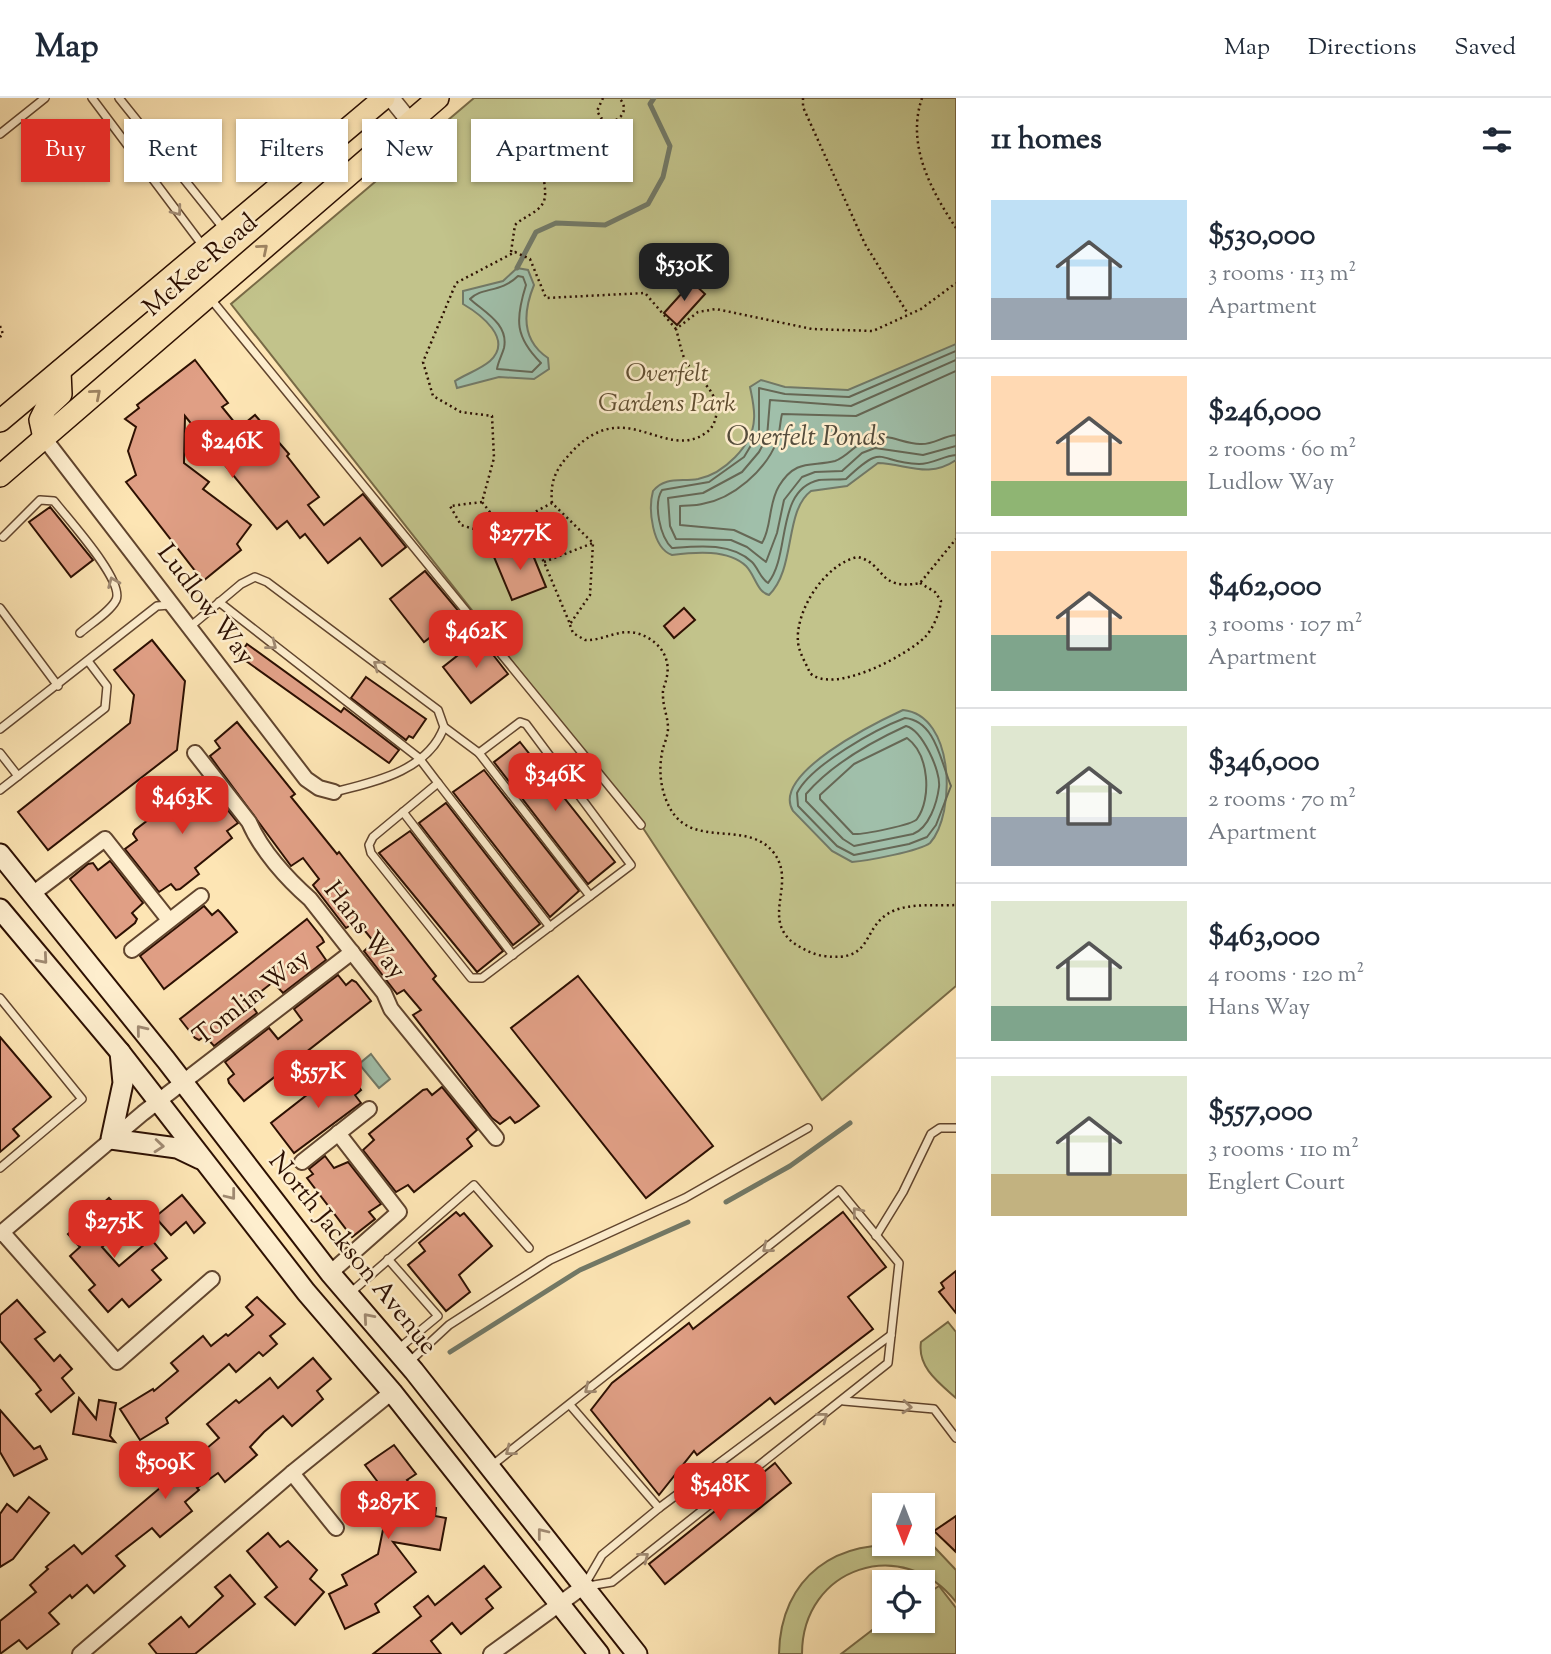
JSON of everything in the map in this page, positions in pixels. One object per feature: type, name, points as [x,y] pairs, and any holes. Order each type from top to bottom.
[{"type":"main road","name":"McKee Road","points":[[0,421],[384,98]]},
{"type":"main road","name":"McKee Road","points":[[414,119],[439,98]]},
{"type":"main road","name":"McKee Road","points":[[0,476],[362,164]]},
{"type":"main road","points":[[44,438],[40,421],[46,408],[61,394],[60,371]]},
{"type":"main road","name":"North Jackson Avenue","points":[[0,854],[330,1273],[402,1357],[637,1654]]},
{"type":"main road","points":[[0,909],[160,1101],[306,1292],[392,1392],[599,1654]]},
{"type":"main road","points":[[120,1052],[123,1083],[111,1139],[177,1148],[205,1161]]},
{"type":"street","points":[[391,98],[408,119]]},
{"type":"street","name":"Ludlow Way","points":[[44,438],[175,604],[306,779],[318,788],[334,792]]},
{"type":"street","name":"Hans Way","points":[[195,753],[249,822],[255,835],[352,951],[384,993],[391,1009],[496,1138]]},
{"type":"street","points":[[31,895],[105,839],[169,920]]},
{"type":"street","points":[[132,950],[201,896]]},
{"type":"street","name":"Tomlin Way","points":[[1,1233],[111,1139],[352,951]]},
{"type":"street","points":[[302,1162],[369,1109]]},
{"type":"street","points":[[330,1273],[399,1212],[338,1133]]},
{"type":"street","points":[[1,1233],[117,1362],[212,1279]]},
{"type":"street","points":[[80,1654],[292,1473],[392,1392]]},
{"type":"street","points":[[292,1473],[337,1528]]},
{"type":"street","points":[[491,1654],[584,1586]]},
{"type":"lane","points":[[0,134],[45,98]]},
{"type":"lane","points":[[92,98],[206,249]]},
{"type":"lane","points":[[119,98],[227,232]]},
{"type":"lane","points":[[209,297],[641,825]]},
{"type":"lane","points":[[3,537],[40,500],[54,501],[110,573],[118,594],[116,601],[80,633]]},
{"type":"lane","points":[[191,626],[241,584],[255,577],[267,582],[438,710],[444,727],[479,753],[590,896]]},
{"type":"lane","points":[[219,602],[419,758],[550,927]]},
{"type":"lane","points":[[0,729],[157,607],[175,604]]},
{"type":"lane","points":[[0,608],[58,686]]},
{"type":"lane","points":[[0,790],[105,708],[107,686],[88,662]]},
{"type":"lane","points":[[438,783],[373,837],[369,845],[371,853],[471,978],[482,978],[631,864],[526,724],[520,722],[479,753]]},
{"type":"lane","points":[[334,792],[385,779],[429,750],[444,727]]},
{"type":"lane","points":[[0,753],[18,776]]},
{"type":"lane","points":[[403,812],[513,955]]},
{"type":"lane","points":[[0,998],[82,1099],[0,1168]]},
{"type":"lane","points":[[402,1357],[550,1260],[685,1198],[808,1128]]},
{"type":"lane","points":[[876,1236],[903,1192],[931,1134],[940,1128],[956,1128]]},
{"type":"lane","points":[[348,1294],[474,1185],[529,1248]]},
{"type":"lane","points":[[490,1467],[839,1190],[899,1263],[888,1363],[844,1401],[612,1582],[584,1586]]},
{"type":"lane","points":[[388,1259],[438,1316],[402,1357]]},
{"type":"lane","points":[[584,1586],[602,1555],[659,1508],[891,1335]]},
{"type":"lane","points":[[844,1401],[934,1409],[956,1438]]},
{"type":"lane","points":[[570,1405],[659,1508]]},
{"type":"path","points":[[603,98],[597,106],[599,115],[605,119]]},
{"type":"path","points":[[619,98],[624,109],[619,119]]},
{"type":"path","points":[[803,98],[803,107],[865,244],[909,315]]},
{"type":"path","points":[[922,98],[916,127],[925,173],[937,199],[956,228]]},
{"type":"path","points":[[513,253],[515,225],[534,213],[544,199],[543,182]]},
{"type":"path","points":[[482,502],[494,458],[492,416],[461,412],[433,396],[423,362],[456,283],[513,253],[530,259],[546,298],[645,293],[676,329],[685,360],[709,388],[716,403],[715,422],[695,440],[684,442],[641,430],[613,428],[582,440],[562,463],[550,485],[552,503],[593,543],[590,595],[570,624]]},
{"type":"path","points":[[676,329],[707,309],[812,329],[860,333],[882,329],[909,315],[956,283]]},
{"type":"path","points":[[0,326],[3,334],[0,337]]},
{"type":"path","points":[[482,502],[493,516]]},
{"type":"path","points":[[482,502],[450,506],[461,525],[477,530],[493,516],[531,514],[552,503]]},
{"type":"path","points":[[531,514],[529,534],[544,562],[573,633],[584,640],[622,632],[649,637],[659,646],[668,664],[663,697],[667,734],[659,771],[670,809],[680,819],[702,831],[750,836],[768,845],[783,871],[777,922],[780,930],[795,944],[820,956],[845,958],[858,951],[894,911],[906,907],[956,905]]},
{"type":"path","points":[[920,583],[934,592],[941,601],[929,632],[920,641],[858,675],[822,681],[810,673],[800,650],[800,620],[833,568],[858,557],[871,563],[889,581],[900,585],[920,583],[956,539]]},
{"type":"path","points":[[544,562],[593,543]]},
{"type":"green space","name":"Overfelt Gardens Park","points":[[474,98],[956,98],[956,986],[822,1100],[641,825],[231,304],[375,182],[457,182],[457,119],[449,119]]},
{"type":"green space","points":[[948,1322],[956,1332],[956,1398],[931,1374],[922,1359],[921,1351],[921,1342]]},
{"type":"green space","points":[[872,1546],[872,1556],[935,1556],[935,1548],[956,1570],[956,1602],[935,1582],[935,1570],[884,1566],[859,1570],[837,1581],[819,1600],[806,1624],[802,1654],[779,1654],[782,1627],[790,1603],[802,1583],[818,1568],[837,1556]]},
{"type":"green space","points":[[939,1586],[956,1608],[956,1654],[841,1654],[872,1630],[872,1633],[935,1633],[935,1589]]},
{"type":"water","points":[[517,268],[528,270],[534,285],[526,315],[527,325],[533,343],[548,358],[549,369],[534,379],[499,377],[457,388],[455,381],[490,361],[498,344],[492,328],[463,304],[463,291],[503,281]]},
{"type":"water","name":"Overfelt Ponds","points":[[956,344],[956,460],[946,466],[927,470],[878,463],[847,486],[811,491],[797,512],[783,571],[769,595],[759,587],[746,566],[739,561],[711,553],[672,555],[660,545],[653,527],[653,491],[668,481],[708,476],[735,457],[752,429],[754,411],[750,387],[761,380],[785,387],[848,390]]},
{"type":"water","points":[[903,710],[920,716],[933,729],[941,747],[947,789],[938,829],[930,843],[924,846],[852,862],[832,851],[793,811],[790,797],[797,781],[830,751]]},
{"type":"water","points":[[371,1054],[390,1079],[379,1088],[359,1064]]},
{"type":"building","points":[[692,282],[705,294],[677,325],[664,313]]},
{"type":"building","points":[[195,360],[228,403],[222,407],[239,428],[255,415],[289,454],[287,456],[319,497],[308,505],[324,525],[363,494],[406,547],[382,566],[360,538],[328,563],[305,534],[300,538],[287,521],[277,529],[185,416],[184,463],[209,482],[203,489],[251,525],[237,544],[241,550],[203,581],[126,482],[136,475],[128,451],[136,427],[125,419],[139,408],[137,405]]},
{"type":"building","points":[[50,507],[93,560],[71,577],[29,522]]},
{"type":"building","points":[[528,543],[546,587],[512,600],[494,557]]},
{"type":"building","points":[[425,571],[461,614],[424,642],[390,599]]},
{"type":"building","points":[[684,608],[695,620],[674,638],[664,626]]},
{"type":"building","points":[[480,638],[508,674],[471,703],[443,667]]},
{"type":"building","points":[[152,640],[185,681],[177,750],[48,850],[18,812],[130,723],[134,695],[114,670]]},
{"type":"building","points":[[247,644],[341,712],[344,708],[399,750],[389,763],[239,656]]},
{"type":"building","points":[[366,677],[426,719],[413,738],[409,736],[406,740],[351,698]]},
{"type":"building","points":[[237,722],[295,794],[291,797],[337,854],[339,852],[436,976],[433,979],[539,1106],[519,1121],[515,1123],[510,1117],[500,1124],[492,1118],[413,1015],[421,1010],[404,990],[397,994],[364,951],[374,942],[357,921],[346,928],[313,885],[319,879],[303,858],[291,866],[210,756],[220,748],[215,741]]},
{"type":"building","points":[[520,742],[615,862],[588,884],[494,762]]},
{"type":"building","points":[[484,770],[579,891],[550,917],[453,792]]},
{"type":"building","points":[[203,779],[238,823],[227,831],[232,838],[195,868],[199,874],[180,889],[176,890],[171,884],[159,892],[125,849],[137,840],[133,834],[135,830],[169,804],[165,798],[184,783],[188,782],[192,788]]},
{"type":"building","points":[[446,803],[540,924],[513,945],[419,823]]},
{"type":"building","points":[[410,831],[503,951],[477,972],[379,853]]},
{"type":"building","points":[[110,861],[143,903],[132,913],[137,919],[135,923],[116,938],[70,879],[88,864],[93,863],[98,870]]},
{"type":"building","points":[[204,906],[212,915],[218,910],[237,932],[164,989],[140,956]]},
{"type":"building","points":[[307,919],[324,942],[317,947],[326,960],[283,993],[273,982],[249,1001],[257,1013],[214,1046],[205,1036],[199,1040],[195,1038],[180,1019]]},
{"type":"building","points":[[338,975],[346,985],[352,980],[356,982],[371,1001],[244,1101],[229,1083],[228,1079],[234,1074],[225,1062],[269,1028],[278,1039],[302,1020],[294,1009]]},
{"type":"building","points":[[578,976],[713,1146],[646,1198],[511,1028]]},
{"type":"building","points":[[0,1037],[51,1097],[13,1129],[19,1136],[0,1152]]},
{"type":"building","points":[[344,1066],[361,1090],[355,1095],[361,1103],[294,1153],[271,1123]]},
{"type":"building","points":[[442,1087],[477,1130],[467,1139],[472,1146],[414,1192],[408,1185],[396,1192],[363,1150],[374,1140],[369,1134],[423,1090],[427,1089],[432,1095]]},
{"type":"building","points":[[325,1156],[334,1168],[348,1162],[381,1204],[369,1212],[375,1219],[352,1237],[307,1178],[313,1174],[309,1169]]},
{"type":"building","points":[[182,1195],[205,1223],[194,1233],[186,1222],[171,1235],[155,1217]]},
{"type":"building","points":[[109,1198],[124,1214],[115,1229],[118,1233],[102,1247],[119,1266],[151,1239],[167,1258],[152,1270],[161,1280],[129,1307],[122,1299],[108,1312],[89,1290],[95,1285],[70,1256],[80,1247],[68,1234]]},
{"type":"building","points":[[456,1212],[460,1216],[464,1213],[492,1246],[459,1275],[470,1292],[446,1311],[408,1265],[425,1251],[419,1243]]},
{"type":"building","points":[[843,1212],[886,1267],[848,1297],[873,1329],[775,1404],[770,1398],[697,1455],[694,1451],[659,1495],[591,1410],[612,1383],[689,1323],[693,1329]]},
{"type":"building","points":[[956,1271],[956,1313],[939,1292],[944,1288],[941,1283]]},
{"type":"building","points":[[257,1297],[285,1324],[270,1336],[277,1344],[263,1356],[259,1352],[236,1372],[229,1364],[166,1418],[168,1423],[140,1440],[120,1409],[153,1389],[154,1391],[178,1371],[171,1363],[203,1336],[211,1346],[226,1334],[228,1336],[253,1315],[246,1307]]},
{"type":"building","points":[[17,1300],[45,1332],[35,1339],[54,1361],[60,1355],[72,1369],[62,1378],[74,1393],[51,1412],[36,1394],[41,1390],[0,1341],[0,1315]]},
{"type":"building","points":[[313,1358],[331,1379],[317,1391],[323,1399],[292,1426],[283,1416],[264,1432],[250,1447],[257,1455],[225,1482],[218,1473],[197,1488],[199,1490],[185,1502],[192,1511],[160,1537],[152,1528],[116,1556],[125,1566],[94,1593],[87,1585],[72,1598],[70,1595],[49,1613],[59,1624],[27,1649],[19,1640],[0,1654],[0,1621],[36,1592],[30,1585],[48,1569],[46,1567],[74,1545],[82,1554],[219,1438],[207,1424],[236,1400],[239,1403],[270,1378],[278,1388]]},
{"type":"building","points":[[79,1398],[96,1419],[99,1400],[116,1403],[110,1436],[115,1442],[73,1434]]},
{"type":"building","points":[[0,1410],[34,1449],[40,1446],[47,1459],[14,1476],[0,1452]]},
{"type":"building","points":[[394,1445],[416,1474],[407,1480],[411,1485],[391,1499],[436,1508],[435,1516],[446,1518],[440,1550],[393,1542],[416,1572],[375,1604],[379,1612],[345,1629],[329,1594],[347,1585],[342,1575],[378,1554],[386,1515],[367,1488],[377,1481],[365,1465]]},
{"type":"building","points":[[775,1463],[791,1483],[665,1584],[649,1564]]},
{"type":"building","points":[[29,1497],[49,1513],[13,1559],[0,1567],[0,1514],[7,1504],[17,1512]]},
{"type":"building","points":[[956,1516],[956,1552],[935,1532]]},
{"type":"building","points":[[268,1533],[280,1547],[288,1541],[317,1570],[310,1579],[324,1592],[295,1625],[265,1597],[277,1587],[247,1551]]},
{"type":"building","points":[[484,1566],[501,1587],[486,1599],[493,1608],[461,1634],[452,1623],[431,1641],[441,1654],[373,1654],[421,1616],[414,1607],[428,1596],[435,1605]]},
{"type":"building","points":[[230,1575],[255,1604],[195,1654],[157,1654],[149,1644],[181,1617],[189,1627],[223,1596],[215,1587]]},
{"type":"waterway","points":[[517,268],[536,232],[556,223],[605,225],[648,204],[663,177],[670,146],[650,104],[654,98]]},
{"type":"waterway","points":[[726,1202],[790,1166],[850,1123]]},
{"type":"waterway","points":[[450,1352],[580,1270],[688,1222]]}]
